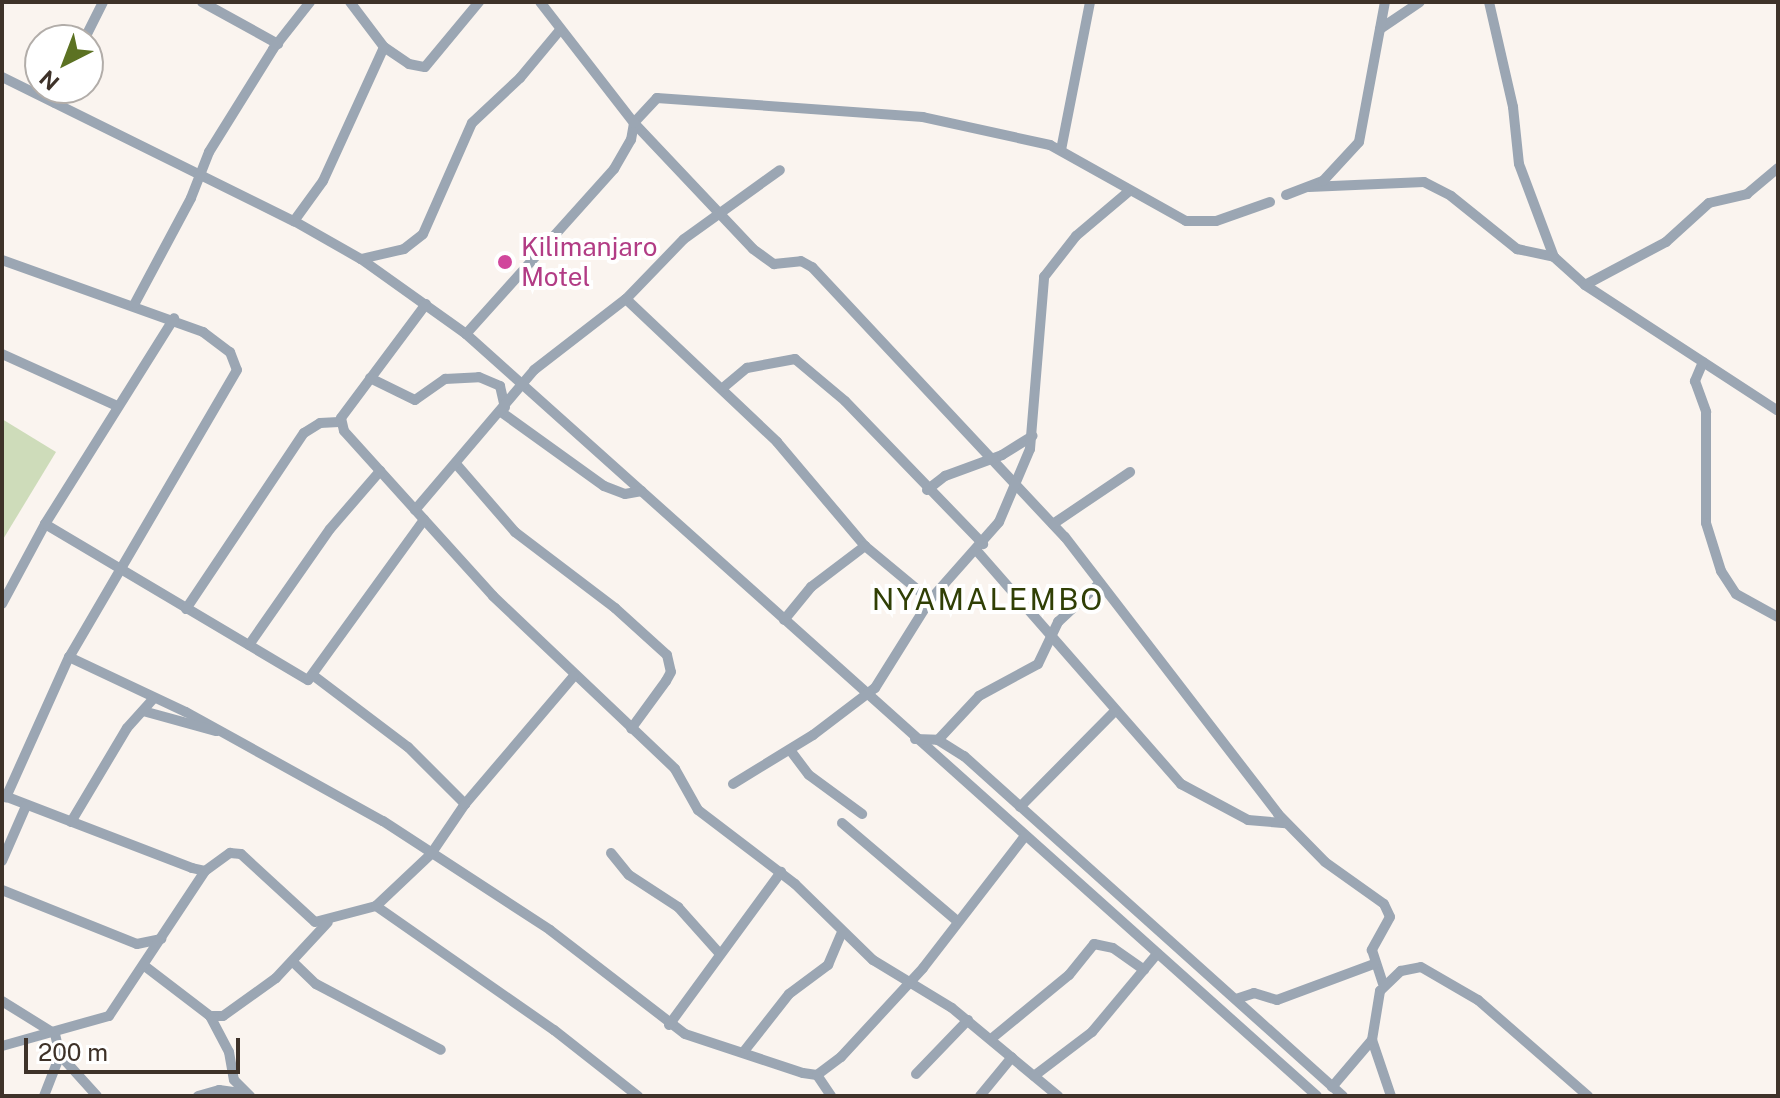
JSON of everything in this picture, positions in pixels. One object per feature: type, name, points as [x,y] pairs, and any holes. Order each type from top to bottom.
[{"type":"street","points":[[92,24],[103,2]]},
{"type":"street","points":[[202,2],[278,44]]},
{"type":"street","points":[[135,303],[202,175],[209,152],[278,44],[310,2]]},
{"type":"street","points":[[350,2],[384,47],[425,67],[479,2]]},
{"type":"street","points":[[540,2],[634,123],[716,215],[769,262],[801,261],[812,267],[1053,524],[1100,583],[1153,659],[1201,709],[1286,823],[1325,862],[1377,897],[1389,912],[1372,950],[1374,964],[1383,983],[1372,1040],[1391,1096]]},
{"type":"street","points":[[1061,150],[1090,2]]},
{"type":"street","points":[[1286,195],[1309,187],[1333,172],[1359,142],[1385,2]]},
{"type":"street","points":[[1380,29],[1420,2]]},
{"type":"street","points":[[1489,2],[1511,96],[1519,164],[1554,257],[1585,285],[1778,411]]},
{"type":"street","points":[[361,259],[404,249],[423,234],[472,123],[520,78],[560,30]]},
{"type":"street","points":[[294,221],[323,181],[384,47]]},
{"type":"street","points":[[2,77],[24,88]]},
{"type":"street","points":[[466,334],[623,159],[634,123],[657,98],[923,117],[1061,150],[1171,216],[1202,222],[1270,202]]},
{"type":"street","points":[[57,104],[294,221],[361,259],[466,334],[523,382],[866,696],[1317,1096]]},
{"type":"street","points":[[1585,285],[1666,242],[1709,203],[1747,194],[1778,168]]},
{"type":"street","points":[[415,510],[457,465],[523,382],[626,299],[684,239],[780,170]]},
{"type":"street","points":[[1309,187],[1424,182],[1451,196],[1517,249],[1554,257]]},
{"type":"street","points":[[733,784],[790,750],[866,696],[930,600],[980,547],[1017,488],[1032,436],[1044,277],[1076,236],[1128,192]]},
{"type":"street","points":[[2,260],[174,318],[225,347],[236,362],[236,373],[69,657],[4,796],[205,871]]},
{"type":"street","points":[[626,299],[724,387],[865,546],[930,600]]},
{"type":"street","points":[[339,422],[426,304]]},
{"type":"street","points":[[2,604],[45,524],[174,318]]},
{"type":"street","points":[[2,354],[117,406]]},
{"type":"street","points":[[724,387],[747,368],[795,359],[845,401],[980,547],[1115,711],[1192,793],[1257,823],[1286,823]]},
{"type":"street","points":[[1703,362],[1695,381],[1706,412],[1706,523],[1721,571],[1736,594],[1778,617]]},
{"type":"street","points":[[370,378],[415,400],[445,379],[479,377],[500,386],[503,410],[604,486],[625,494],[642,491]]},
{"type":"street","points":[[339,422],[424,520],[574,676],[675,769],[690,802],[781,872],[842,932],[908,984],[968,1020],[1058,1096]]},
{"type":"street","points":[[186,609],[304,433],[320,423],[339,422]]},
{"type":"street","points":[[927,490],[945,476],[990,460],[1032,436]]},
{"type":"street","points":[[457,465],[515,532],[615,608],[667,655],[671,672],[631,729]]},
{"type":"street","points":[[249,645],[330,529],[380,471]]},
{"type":"street","points":[[1053,524],[1130,472]]},
{"type":"street","points":[[314,676],[424,520]]},
{"type":"street","points":[[45,524],[299,678],[314,676],[408,747],[465,804]]},
{"type":"street","points":[[784,620],[811,587],[865,546]]},
{"type":"street","points":[[938,740],[967,706],[1038,664],[1065,613],[1100,583]]},
{"type":"street","points":[[69,657],[293,768],[550,930],[669,1025],[702,1040],[745,1050],[817,1075],[831,1096]]},
{"type":"street","points":[[376,906],[431,854],[465,804],[574,676]]},
{"type":"street","points":[[71,822],[127,728],[153,699]]},
{"type":"street","points":[[143,711],[182,726],[218,731]]},
{"type":"street","points":[[1020,807],[1115,711]]},
{"type":"street","points":[[915,739],[938,740],[955,748],[1343,1096]]},
{"type":"street","points":[[790,750],[809,775],[862,814]]},
{"type":"street","points":[[2,861],[26,806]]},
{"type":"street","points":[[842,823],[957,921]]},
{"type":"street","points":[[817,1075],[841,1057],[908,984],[1025,836]]},
{"type":"street","points":[[2,1046],[55,1034],[109,1016],[149,962],[205,871],[230,853],[241,854],[306,917],[328,922]]},
{"type":"street","points":[[611,853],[629,875],[678,907],[720,954]]},
{"type":"street","points":[[669,1025],[781,872]]},
{"type":"street","points":[[2,890],[137,944],[161,939]]},
{"type":"street","points":[[210,1016],[231,1014],[293,962],[328,922],[357,907],[376,906],[554,1030],[638,1096]]},
{"type":"street","points":[[745,1050],[789,994],[828,965],[842,932]]},
{"type":"street","points":[[137,944],[149,962],[210,1016],[229,1052],[232,1074],[249,1095]]},
{"type":"street","points":[[991,1039],[1069,975],[1094,944],[1113,948],[1144,970]]},
{"type":"street","points":[[1034,1076],[1092,1032],[1157,954]]},
{"type":"street","points":[[293,962],[316,984],[441,1050]]},
{"type":"street","points":[[1236,999],[1254,993],[1277,1000],[1291,990],[1344,978],[1374,964]]},
{"type":"street","points":[[1383,983],[1410,968],[1431,969],[1517,1030],[1588,1096]]},
{"type":"street","points":[[2,1001],[55,1034],[60,1055],[97,1096]]},
{"type":"street","points":[[916,1074],[968,1020]]},
{"type":"street","points":[[1332,1087],[1345,1076],[1360,1047],[1372,1040]]},
{"type":"street","points":[[44,1096],[60,1055]]},
{"type":"street","points":[[980,1096],[1012,1057]]},
{"type":"street","points":[[219,1090],[232,1074]]},
{"type":"street","points":[[198,1096],[219,1090],[249,1095]]},
{"type":"green space","points":[[2,419],[56,452],[2,541]]},
{"type":"place","name":"Kilimanjaro Motel","points":[[505,262]]},
{"type":"district","name":"NYAMALEMBO","points":[[988,599]]}]
